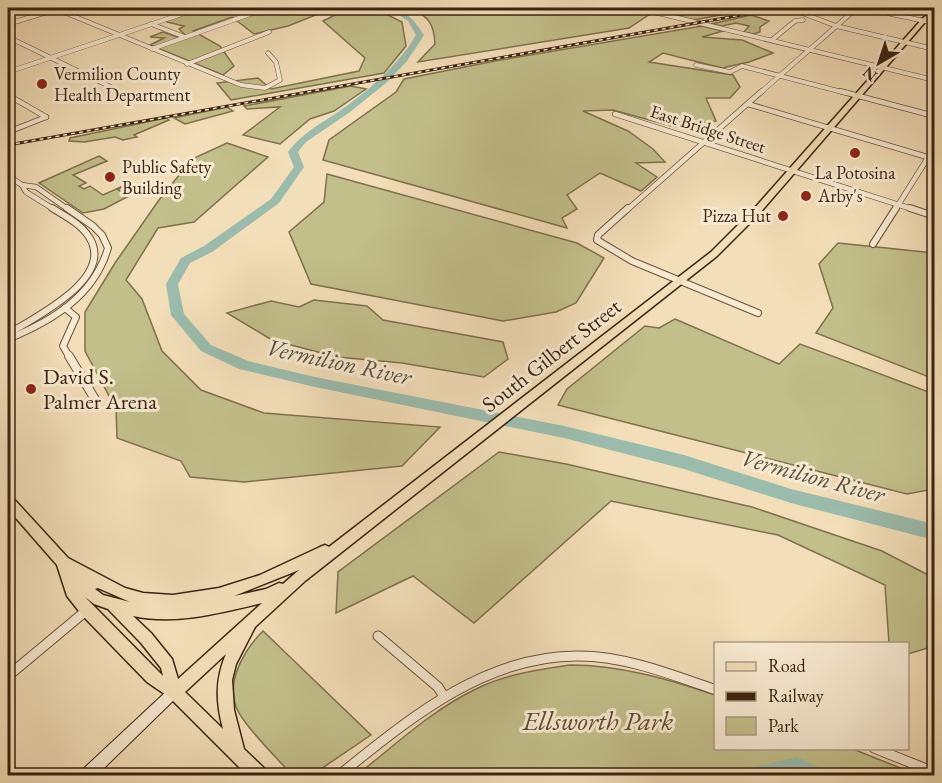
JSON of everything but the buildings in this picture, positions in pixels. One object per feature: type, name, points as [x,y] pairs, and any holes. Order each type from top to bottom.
[{"type":"main road","name":"South Gilbert Street","points":[[296,572],[345,541],[681,282],[737,232],[905,43],[931,8]]},
{"type":"main road","name":"South Gilbert Street","points":[[924,20],[934,12]]},
{"type":"main road","points":[[8,501],[82,586],[98,599],[133,610],[164,613],[195,611],[268,595],[296,572]]},
{"type":"main road","points":[[63,562],[124,595],[150,602],[203,598],[296,572]]},
{"type":"main road","points":[[63,562],[72,592],[87,610],[152,677],[174,692],[236,750],[260,776]]},
{"type":"main road","points":[[86,776],[252,620],[296,572]]},
{"type":"main road","points":[[91,578],[98,592],[146,638],[166,664],[174,692]]},
{"type":"main road","points":[[236,750],[226,706],[224,684],[227,669],[252,620]]},
{"type":"street","points":[[56,8],[235,84],[262,88],[278,83],[281,77],[276,62],[268,53]]},
{"type":"street","points":[[8,24],[56,8],[63,8]]},
{"type":"street","points":[[160,8],[178,15]]},
{"type":"street","points":[[8,72],[200,8]]},
{"type":"street","points":[[637,8],[934,80]]},
{"type":"street","points":[[789,8],[836,26],[934,49]]},
{"type":"street","points":[[758,313],[618,254],[597,240],[600,231],[857,8]]},
{"type":"street","points":[[863,8],[934,23]]},
{"type":"street","points":[[152,49],[253,12]]},
{"type":"street","points":[[772,40],[795,21],[803,20]]},
{"type":"street","points":[[151,24],[185,37]]},
{"type":"street","points":[[187,64],[269,32]]},
{"type":"street","points":[[8,37],[117,90]]},
{"type":"street","points":[[696,65],[730,72],[742,66],[934,116]]},
{"type":"street","points":[[8,95],[46,117],[8,132]]},
{"type":"street","points":[[748,104],[932,158]]},
{"type":"street","name":"East Bridge Street","points":[[615,114],[934,216]]},
{"type":"street","points":[[873,244],[898,204],[932,158],[934,148]]},
{"type":"street","points":[[8,176],[22,185],[36,187],[93,226],[102,235],[108,248],[98,277],[81,297],[8,339]]},
{"type":"street","points":[[8,334],[59,303],[86,277],[94,253],[90,237],[26,192],[22,185]]},
{"type":"street","points":[[65,308],[76,317],[63,346],[96,401]]},
{"type":"street","points":[[8,676],[87,610]]},
{"type":"street","points":[[378,636],[438,687],[443,696]]},
{"type":"street","points":[[339,776],[443,696],[475,679],[528,662],[581,656],[628,663],[714,689]]},
{"type":"street","points":[[879,750],[934,772]]},
{"type":"green space","points":[[177,8],[333,8],[288,26],[254,34],[232,17],[193,31],[220,46],[234,66],[223,75],[150,45],[164,38],[150,37],[163,32],[182,39],[187,37],[179,29],[184,26],[167,22],[169,17],[177,12]]},
{"type":"green space","points":[[349,8],[374,8],[402,22],[406,46],[384,73],[231,100],[217,83],[258,78],[271,89],[359,71],[365,58],[323,21]]},
{"type":"green space","points":[[411,8],[626,8],[650,14],[629,28],[418,62],[435,44],[432,26],[422,15]]},
{"type":"green space","points":[[758,8],[694,20],[674,16],[684,15],[686,9]]},
{"type":"green space","points":[[751,15],[769,21],[760,27],[760,32],[753,34],[744,32],[749,26],[736,23],[722,26],[711,24]]},
{"type":"green space","points":[[702,26],[723,31],[702,37],[742,40],[773,53],[749,62],[722,68],[663,53],[649,62],[733,75],[740,87],[730,98],[706,98],[716,121],[675,127],[613,110],[583,111],[628,131],[653,149],[665,162],[636,163],[657,177],[641,191],[600,173],[567,195],[577,209],[562,218],[567,228],[323,160],[329,140],[396,92],[404,79]]},
{"type":"green space","points":[[351,86],[366,89],[334,111],[310,119],[280,144],[243,135],[280,107],[247,109],[244,106]]},
{"type":"green space","points":[[227,107],[233,111],[185,124],[174,118]]},
{"type":"green space","points":[[166,118],[169,120],[134,135],[137,137],[123,140],[115,137],[84,142],[69,141],[70,138]]},
{"type":"green space","points":[[227,143],[268,157],[194,222],[158,228],[126,280],[142,299],[162,351],[201,390],[264,413],[440,427],[402,466],[244,482],[190,477],[181,461],[117,438],[116,409],[85,351],[85,312],[115,263],[159,200],[192,159]]},
{"type":"green space","points":[[99,156],[107,161],[73,175],[86,183],[79,186],[84,189],[90,186],[103,195],[123,186],[118,190],[129,196],[104,209],[83,213],[39,183]]},
{"type":"green space","points":[[327,174],[577,243],[604,258],[576,303],[556,312],[503,321],[311,284],[289,232],[324,202]]},
{"type":"green space","points":[[838,243],[934,253],[934,287],[930,305],[934,306],[934,379],[816,333],[833,308],[819,264]]},
{"type":"green space","points":[[314,300],[367,306],[383,320],[503,342],[508,359],[484,377],[402,363],[337,357],[272,340],[227,313],[271,301],[299,307]]},
{"type":"green space","points":[[675,319],[779,364],[800,344],[934,394],[934,489],[907,494],[558,405],[567,389],[645,326],[659,328]]},
{"type":"green space","points":[[499,452],[566,464],[752,507],[882,551],[934,578],[934,646],[909,654],[909,642],[889,642],[885,585],[778,535],[611,501],[474,623],[413,576],[336,613],[338,572]]},
{"type":"green space","points":[[263,631],[371,735],[312,775],[292,775],[253,732],[236,707],[233,686],[235,676],[244,656]]},
{"type":"green space","name":"Ellsworth Park","points":[[570,665],[607,667],[644,674],[714,695],[714,750],[856,750],[918,775],[357,775],[429,718],[460,697],[487,684],[534,671]]},
{"type":"waterway","name":"Vermilion River","points":[[391,8],[411,20],[420,35],[404,59],[394,71],[359,101],[311,132],[293,152],[299,167],[275,201],[208,249],[185,261],[172,284],[178,315],[206,348],[244,365],[315,382],[564,432],[684,462],[791,496],[934,532]]},
{"type":"waterway","points":[[758,776],[797,768],[812,776]]},
{"type":"railway","points":[[8,145],[781,8]]},
{"type":"place","name":"Vermilion County Health Department","points":[[42,84]]},
{"type":"place","name":"La Potosina","points":[[855,153]]},
{"type":"place","name":"Public Safety Building","points":[[110,177]]},
{"type":"place","name":"Arby's","points":[[806,196]]},
{"type":"place","name":"Pizza Hut","points":[[783,216]]},
{"type":"place","name":"David S. Palmer Arena","points":[[31,389]]}]
